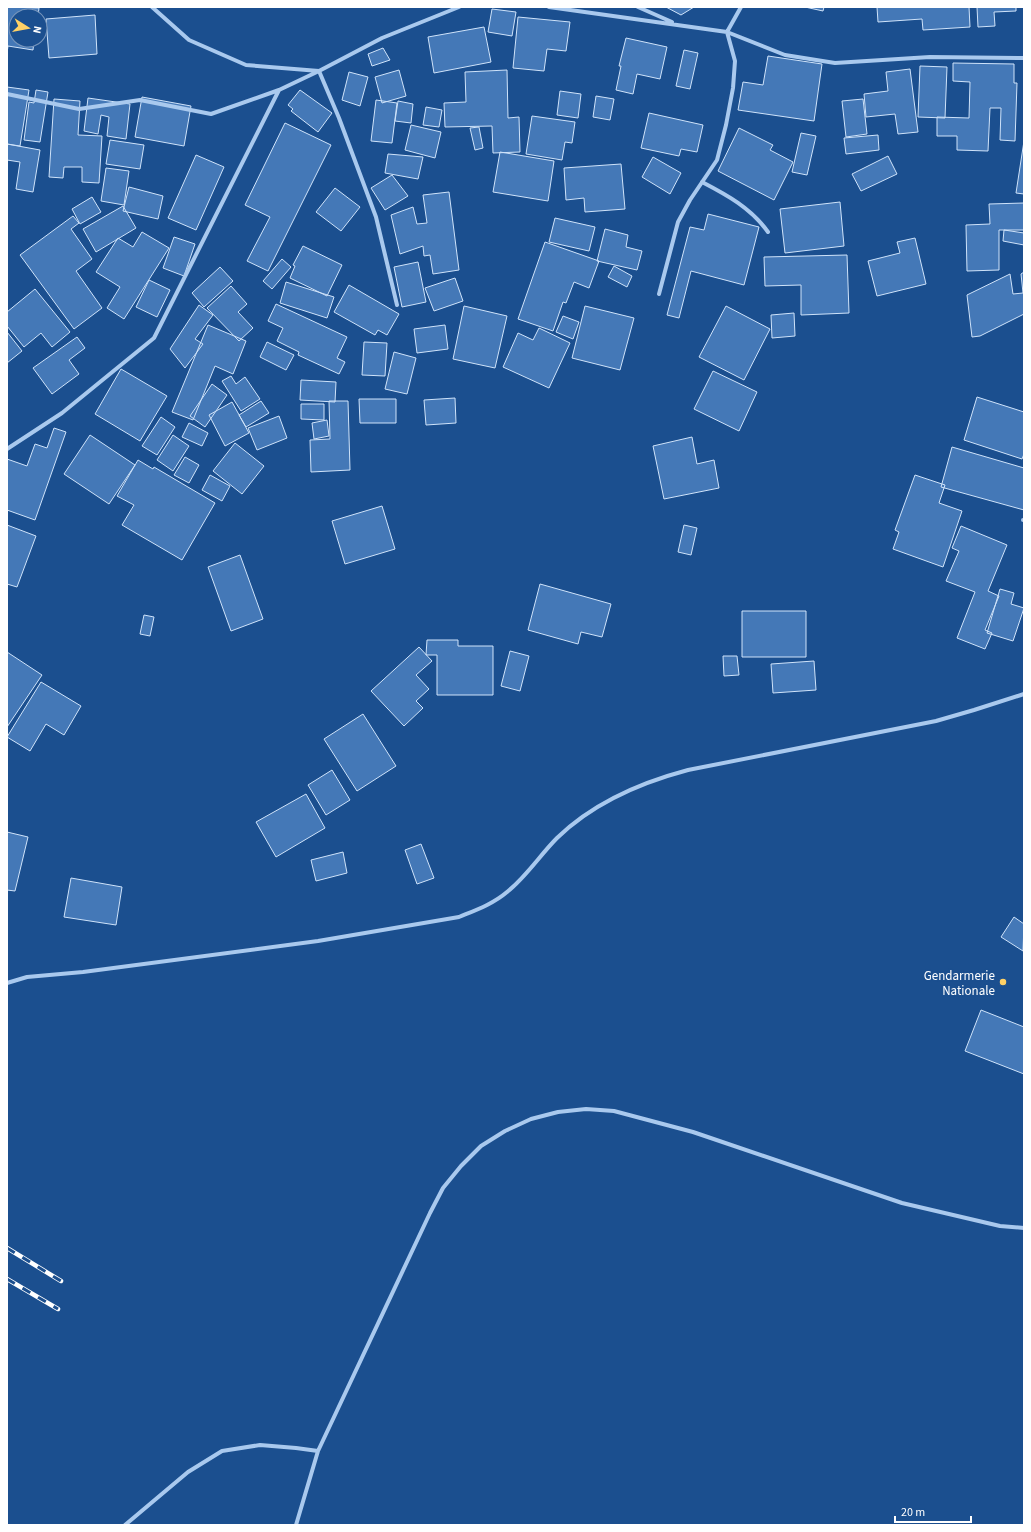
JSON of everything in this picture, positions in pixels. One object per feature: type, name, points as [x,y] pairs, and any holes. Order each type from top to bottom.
[{"type":"street","points":[[152,7],[189,40],[246,65],[319,71]]},
{"type":"street","points":[[7,94],[79,109],[140,100],[211,114],[278,90],[319,71],[382,38],[459,7]]},
{"type":"street","points":[[549,7],[727,32],[785,55],[836,62],[930,58],[1024,58]]},
{"type":"street","points":[[638,7],[677,25]]},
{"type":"street","points":[[659,294],[678,222],[717,160],[733,88],[735,61],[727,32],[742,7]]},
{"type":"street","points":[[319,71],[339,118],[376,217],[397,305]]},
{"type":"street","points":[[7,448],[62,413],[154,338],[278,90]]},
{"type":"street","points":[[702,182],[734,199],[760,220],[768,232]]},
{"type":"street","points":[[7,983],[27,977],[83,972],[318,941],[459,916],[493,902],[503,895],[557,838],[595,808],[638,785],[688,770],[936,721],[1024,694]]},
{"type":"street","points":[[296,1525],[318,1451],[443,1188],[461,1166],[481,1146],[505,1131],[531,1119],[558,1112],[586,1109],[614,1111],[693,1132],[902,1203],[1000,1226],[1024,1228]]},
{"type":"street","points":[[126,1525],[188,1472],[222,1451],[260,1445],[318,1451]]},
{"type":"building","points":[[7,7],[39,8],[8,8],[7,53]]},
{"type":"building","points":[[666,7],[694,7],[681,15]]},
{"type":"building","points":[[805,7],[824,7],[823,11]]},
{"type":"building","points":[[877,7],[969,7],[970,27],[923,30],[922,19],[878,22]]},
{"type":"building","points":[[977,7],[1016,7],[1016,11],[994,12],[995,26],[978,27]]},
{"type":"building","points":[[492,9],[516,12],[512,36],[488,32]]},
{"type":"building","points":[[95,15],[97,54],[49,58],[48,19]]},
{"type":"building","points":[[518,17],[570,22],[566,51],[547,49],[544,71],[513,68]]},
{"type":"building","points":[[484,27],[491,62],[434,73],[428,37]]},
{"type":"building","points":[[626,38],[667,47],[660,79],[637,74],[633,94],[616,90],[621,66],[619,66]]},
{"type":"building","points":[[20,48],[33,48],[33,50]]},
{"type":"building","points":[[383,48],[390,60],[372,66],[368,54]]},
{"type":"building","points":[[684,50],[698,53],[690,89],[676,86]]},
{"type":"building","points":[[768,56],[822,64],[814,121],[738,110],[743,82],[763,85]]},
{"type":"building","points":[[953,63],[1014,64],[1014,83],[1017,83],[1015,141],[1000,140],[1001,108],[990,108],[988,151],[957,150],[957,136],[937,136],[937,117],[969,118],[970,82],[953,81]]},
{"type":"building","points":[[920,66],[947,67],[945,118],[918,117]]},
{"type":"building","points":[[910,69],[918,132],[898,134],[895,114],[866,117],[864,94],[888,91],[886,72]]},
{"type":"building","points":[[399,70],[406,96],[382,103],[375,77]]},
{"type":"building","points":[[507,70],[508,118],[519,117],[520,152],[493,153],[492,126],[445,127],[444,103],[466,102],[465,72]]},
{"type":"building","points":[[349,72],[368,77],[360,106],[342,100]]},
{"type":"building","points":[[7,87],[29,90],[20,146],[7,144]]},
{"type":"building","points":[[36,90],[48,92],[40,142],[24,140],[29,102],[34,103]]},
{"type":"building","points":[[300,90],[332,113],[318,132],[291,111],[293,109],[288,105]]},
{"type":"building","points":[[560,91],[581,94],[578,118],[557,115]]},
{"type":"building","points":[[596,96],[614,99],[610,120],[593,117]]},
{"type":"building","points":[[142,97],[191,106],[184,146],[135,137]]},
{"type":"building","points":[[88,98],[130,104],[126,139],[107,136],[109,117],[101,115],[98,134],[84,131]]},
{"type":"building","points":[[54,99],[80,101],[78,135],[102,136],[99,183],[82,182],[82,167],[64,167],[63,178],[49,177]]},
{"type":"building","points":[[863,99],[867,134],[846,137],[842,101]]},
{"type":"building","points":[[376,100],[397,103],[392,143],[371,141]]},
{"type":"building","points":[[398,101],[413,104],[411,123],[395,121]]},
{"type":"building","points":[[426,107],[442,110],[439,127],[423,125]]},
{"type":"building","points":[[649,113],[703,125],[697,152],[681,149],[679,156],[641,148]]},
{"type":"building","points":[[532,116],[575,122],[572,143],[565,142],[562,160],[526,154]]},
{"type":"building","points":[[285,123],[331,145],[268,271],[247,261],[270,217],[245,205]]},
{"type":"building","points":[[411,125],[441,132],[435,158],[405,150]]},
{"type":"building","points":[[479,127],[483,148],[475,150],[470,128]]},
{"type":"building","points":[[739,128],[773,145],[770,150],[793,162],[774,200],[718,171]]},
{"type":"building","points":[[801,133],[816,136],[807,175],[792,172]]},
{"type":"building","points":[[878,135],[879,150],[846,154],[844,138]]},
{"type":"building","points":[[110,140],[144,145],[140,169],[106,164]]},
{"type":"building","points":[[1024,141],[1024,194],[1016,193]]},
{"type":"building","points":[[7,144],[40,150],[33,192],[16,189],[20,162],[7,160]]},
{"type":"building","points":[[500,152],[554,161],[548,201],[493,192]]},
{"type":"building","points":[[388,154],[423,157],[418,179],[385,173]]},
{"type":"building","points":[[196,155],[224,167],[196,230],[168,218]]},
{"type":"building","points":[[888,156],[897,174],[861,191],[852,174]]},
{"type":"building","points":[[653,157],[681,173],[670,194],[642,177]]},
{"type":"building","points":[[621,164],[625,209],[585,212],[584,198],[566,200],[564,168]]},
{"type":"building","points":[[106,168],[129,171],[124,205],[101,201]]},
{"type":"building","points":[[392,175],[408,196],[385,210],[371,188]]},
{"type":"building","points":[[129,187],[163,196],[158,219],[123,211]]},
{"type":"building","points":[[335,188],[360,207],[341,231],[316,212]]},
{"type":"building","points":[[449,192],[459,270],[433,274],[430,255],[424,256],[423,246],[400,254],[391,215],[413,207],[417,224],[427,223],[423,195]]},
{"type":"building","points":[[92,197],[101,212],[80,224],[72,209]]},
{"type":"building","points":[[840,202],[844,246],[785,253],[780,209]]},
{"type":"building","points":[[1024,203],[1024,230],[999,230],[999,270],[967,271],[966,225],[990,224],[989,204]]},
{"type":"building","points":[[123,206],[136,228],[96,252],[83,229]]},
{"type":"building","points":[[708,214],[759,227],[744,285],[691,271],[679,318],[667,315],[690,227],[704,230]]},
{"type":"building","points":[[73,216],[79,223],[71,229],[92,259],[76,271],[102,308],[74,329],[20,255]]},
{"type":"building","points":[[555,218],[595,227],[589,251],[549,242]]},
{"type":"building","points":[[605,229],[628,235],[626,247],[642,251],[637,270],[597,261]]},
{"type":"building","points":[[1004,230],[1024,233],[1024,245],[1003,241]]},
{"type":"building","points":[[142,232],[169,248],[124,319],[107,308],[120,287],[96,272],[118,238],[133,247]]},
{"type":"building","points":[[174,237],[195,244],[184,276],[163,268]]},
{"type":"building","points":[[915,238],[926,284],[877,296],[868,261],[900,253],[897,242]]},
{"type":"building","points":[[545,242],[599,261],[589,288],[574,282],[566,303],[563,302],[553,331],[518,319]]},
{"type":"building","points":[[303,246],[342,265],[327,296],[290,278],[295,266],[293,265]]},
{"type":"building","points":[[847,255],[849,313],[801,315],[801,285],[765,286],[764,257]]},
{"type":"building","points":[[282,259],[291,267],[272,289],[263,281]]},
{"type":"building","points":[[418,262],[426,302],[402,307],[394,267]]},
{"type":"building","points":[[614,266],[632,276],[627,287],[608,277]]},
{"type":"building","points":[[220,267],[233,281],[204,307],[192,293]]},
{"type":"building","points":[[1024,272],[1024,314],[980,336],[972,337],[967,295],[1010,274],[1013,294],[1023,293],[1021,274]]},
{"type":"building","points":[[455,278],[463,301],[434,311],[425,288]]},
{"type":"building","points":[[149,280],[170,290],[157,317],[136,307]]},
{"type":"building","points":[[286,282],[334,297],[327,318],[280,303]]},
{"type":"building","points":[[349,285],[399,314],[387,335],[378,330],[375,335],[334,312]]},
{"type":"building","points":[[231,286],[247,304],[238,312],[253,328],[239,341],[207,308]]},
{"type":"building","points":[[35,289],[70,332],[52,347],[41,333],[24,347],[7,326],[7,312]]},
{"type":"building","points":[[276,304],[347,337],[337,358],[345,362],[339,374],[298,355],[299,352],[277,341],[283,328],[268,321]]},
{"type":"building","points":[[199,305],[213,315],[195,339],[203,344],[185,368],[170,349]]},
{"type":"building","points":[[464,306],[507,316],[495,368],[453,359]]},
{"type":"building","points":[[585,306],[634,318],[620,370],[572,358]]},
{"type":"building","points":[[726,306],[770,329],[744,380],[699,357]]},
{"type":"building","points":[[794,313],[795,336],[772,338],[771,315]]},
{"type":"building","points":[[563,316],[579,322],[573,339],[556,332]]},
{"type":"building","points":[[208,325],[246,341],[233,374],[215,366],[193,420],[172,412]]},
{"type":"building","points":[[445,325],[448,349],[417,353],[414,329]]},
{"type":"building","points":[[539,328],[570,343],[549,388],[503,367],[518,333],[533,340]]},
{"type":"building","points":[[7,332],[22,351],[7,363]]},
{"type":"building","points":[[77,337],[85,348],[69,360],[79,374],[52,394],[33,368]]},
{"type":"building","points":[[267,342],[294,355],[286,370],[260,357]]},
{"type":"building","points":[[364,342],[387,343],[385,376],[362,375]]},
{"type":"building","points":[[394,352],[416,358],[407,394],[385,389]]},
{"type":"building","points":[[121,369],[167,396],[140,441],[95,414]]},
{"type":"building","points":[[713,371],[757,392],[739,431],[694,409]]},
{"type":"building","points":[[231,376],[236,384],[245,377],[260,399],[241,411],[222,381]]},
{"type":"building","points":[[301,380],[336,382],[335,402],[300,400]]},
{"type":"building","points":[[212,384],[227,395],[205,427],[190,416]]},
{"type":"building","points":[[977,397],[1024,412],[1024,454],[1022,459],[964,440]]},
{"type":"building","points":[[455,398],[456,423],[426,425],[424,400]]},
{"type":"building","points":[[359,399],[396,399],[396,423],[360,423]]},
{"type":"building","points":[[261,401],[269,413],[246,427],[239,415]]},
{"type":"building","points":[[329,401],[348,401],[350,470],[311,472],[310,440],[330,439]]},
{"type":"building","points":[[232,402],[249,433],[225,446],[209,415]]},
{"type":"building","points":[[301,404],[324,404],[324,420],[301,419]]},
{"type":"building","points":[[279,416],[287,438],[257,450],[248,428]]},
{"type":"building","points":[[161,417],[175,427],[157,455],[142,446]]},
{"type":"building","points":[[327,420],[329,436],[314,439],[312,423]]},
{"type":"building","points":[[189,423],[208,433],[202,446],[182,437]]},
{"type":"building","points":[[54,428],[66,432],[35,520],[7,510],[7,459],[27,466],[35,444],[47,448]]},
{"type":"building","points":[[90,435],[135,465],[109,504],[64,474]]},
{"type":"building","points":[[173,435],[189,446],[173,471],[157,460]]},
{"type":"building","points":[[692,437],[697,464],[714,460],[719,488],[664,499],[653,446]]},
{"type":"building","points":[[235,443],[264,466],[242,494],[213,471]]},
{"type":"building","points":[[952,447],[1024,468],[1024,510],[941,487]]},
{"type":"building","points":[[185,457],[199,465],[189,483],[174,475]]},
{"type":"building","points":[[138,460],[153,469],[154,467],[215,503],[182,560],[122,525],[134,505],[117,496]]},
{"type":"building","points":[[210,475],[230,486],[222,501],[202,490]]},
{"type":"building","points":[[915,475],[945,485],[939,503],[962,511],[943,567],[893,549],[899,532],[895,530]]},
{"type":"building","points":[[382,506],[395,549],[345,564],[332,521]]},
{"type":"building","points":[[7,525],[36,536],[17,587],[7,584]]},
{"type":"building","points":[[684,525],[697,528],[691,555],[678,552]]},
{"type":"building","points":[[961,526],[1007,545],[988,591],[999,596],[985,630],[992,633],[985,649],[957,638],[975,592],[946,581],[959,551],[952,548]]},
{"type":"building","points":[[240,555],[263,619],[231,631],[208,567]]},
{"type":"building","points":[[540,584],[611,604],[602,637],[581,632],[578,644],[528,630]]},
{"type":"building","points":[[1000,589],[1014,593],[1011,604],[1024,608],[1013,641],[987,633]]},
{"type":"building","points":[[742,611],[806,611],[806,657],[742,657]]},
{"type":"building","points":[[144,615],[154,617],[150,636],[140,634]]},
{"type":"building","points":[[427,640],[458,640],[458,646],[493,646],[493,695],[437,695],[437,655],[426,655]]},
{"type":"building","points":[[419,647],[432,661],[416,675],[429,689],[416,701],[423,708],[404,726],[371,691]]},
{"type":"building","points":[[510,651],[529,656],[520,691],[501,686]]},
{"type":"building","points":[[7,652],[42,675],[7,727]]},
{"type":"building","points":[[723,656],[737,656],[739,675],[724,676]]},
{"type":"building","points":[[814,661],[816,690],[773,693],[771,664]]},
{"type":"building","points":[[41,682],[81,706],[64,735],[46,724],[30,751],[7,737]]},
{"type":"building","points":[[363,714],[396,766],[357,791],[324,739]]},
{"type":"building","points":[[332,770],[350,800],[326,815],[308,785]]},
{"type":"building","points":[[306,794],[325,828],[276,857],[256,822]]},
{"type":"building","points":[[7,832],[28,837],[15,891],[7,890]]},
{"type":"building","points":[[421,844],[434,878],[417,884],[405,850]]},
{"type":"building","points":[[343,852],[347,873],[316,881],[311,860]]},
{"type":"building","points":[[71,878],[122,887],[116,925],[64,917]]},
{"type":"building","points":[[1014,917],[1024,924],[1023,951],[1001,937]]},
{"type":"building","points":[[981,1010],[1024,1027],[1024,1074],[965,1051]]},
{"type":"railway","points":[[7,1248],[61,1281]]},
{"type":"railway","points":[[7,1279],[58,1309]]},
{"type":"place","name":"Gendarmerie Nationale","points":[[1003,982]]}]
